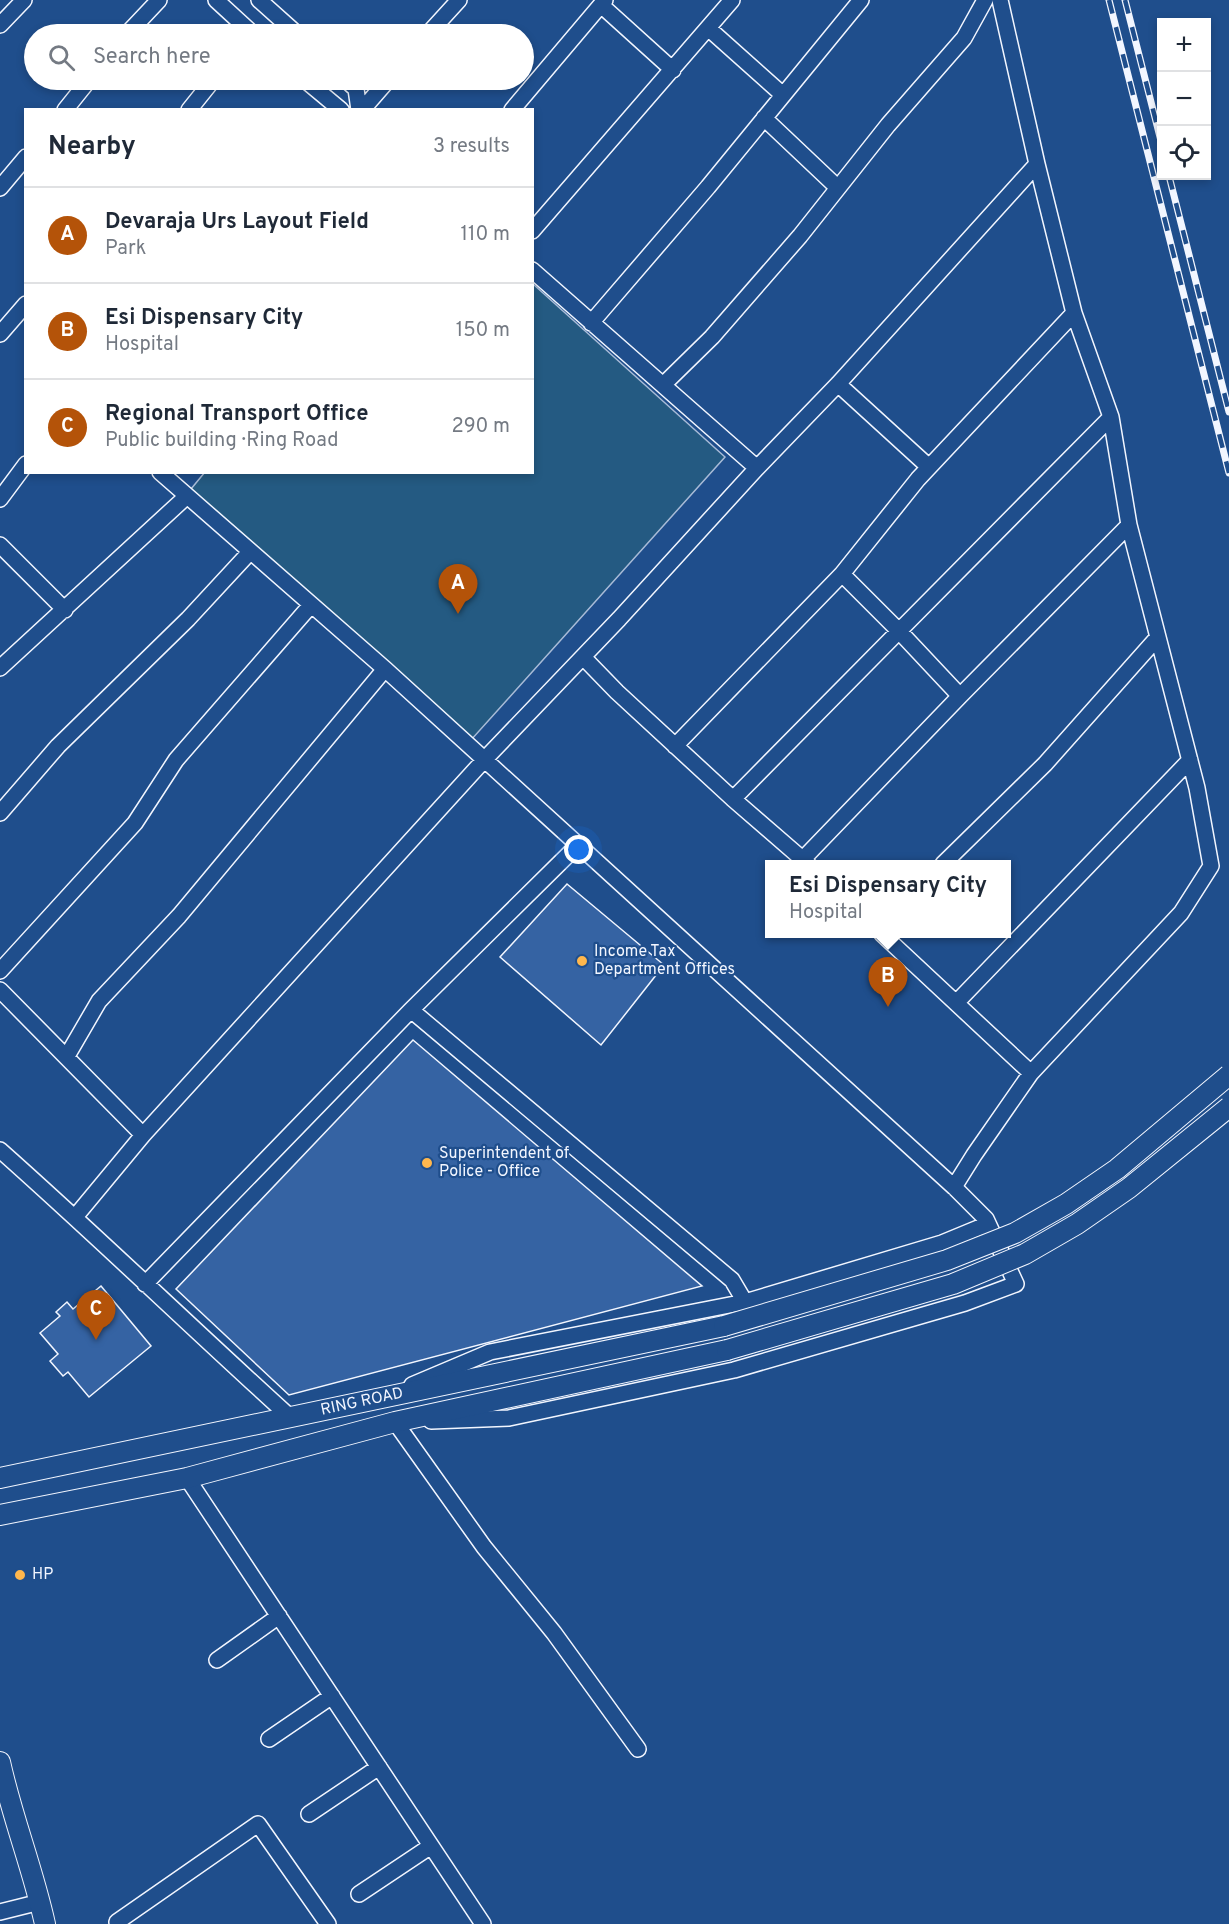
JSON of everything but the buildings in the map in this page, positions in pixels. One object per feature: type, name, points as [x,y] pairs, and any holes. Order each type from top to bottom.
[{"type":"main road","name":"RING ROAD","points":[[0,1478],[724,1326],[948,1260],[1015,1233],[1066,1204],[1118,1169],[1229,1075]]},
{"type":"main road","points":[[0,1515],[187,1478],[395,1422],[727,1350],[952,1284],[1025,1254],[1077,1224],[1129,1188],[1229,1107]]},
{"type":"main road","points":[[0,1761],[4,1794],[40,1902],[45,1924]]},
{"type":"street","points":[[0,25],[24,0]]},
{"type":"street","points":[[136,24],[159,0]]},
{"type":"street","points":[[216,0],[241,24]]},
{"type":"street","points":[[437,24],[459,0]]},
{"type":"street","points":[[534,229],[732,0]]},
{"type":"street","points":[[591,323],[861,0]]},
{"type":"street","points":[[663,386],[712,337],[800,236],[888,125],[964,38],[985,0]]},
{"type":"street","points":[[954,1187],[1031,1073],[1181,913],[1211,866],[1197,788],[1129,525],[1111,417],[1074,313],[1000,0]]},
{"type":"street","points":[[534,84],[603,2],[673,70]]},
{"type":"street","points":[[270,3],[288,24]]},
{"type":"street","points":[[708,28],[783,95]]},
{"type":"street","points":[[67,108],[80,90]]},
{"type":"street","points":[[191,108],[205,90]]},
{"type":"street","points":[[317,90],[339,108]]},
{"type":"street","points":[[356,90],[360,108]]},
{"type":"street","points":[[362,108],[379,90]]},
{"type":"street","points":[[514,108],[529,90]]},
{"type":"street","points":[[764,118],[838,188]]},
{"type":"street","points":[[0,188],[24,159]]},
{"type":"street","points":[[75,1217],[143,1135],[485,759],[838,384],[1037,164]]},
{"type":"street","points":[[534,272],[757,468]]},
{"type":"street","points":[[0,334],[24,306]]},
{"type":"street","points":[[675,746],[842,574],[929,467],[1074,313]]},
{"type":"street","points":[[838,384],[929,467]]},
{"type":"street","points":[[733,799],[1111,417]]},
{"type":"street","points":[[0,499],[24,467]]},
{"type":"street","points":[[162,474],[485,759],[954,1187],[988,1224],[1016,1284],[965,1303],[734,1370],[509,1418],[395,1422]]},
{"type":"street","points":[[0,668],[187,496]]},
{"type":"street","points":[[807,860],[960,696],[1129,525]]},
{"type":"street","points":[[0,544],[65,610]]},
{"type":"street","points":[[0,813],[58,746],[188,619],[250,552]]},
{"type":"street","points":[[842,574],[960,696]]},
{"type":"street","points":[[0,971],[135,823],[176,760],[311,605]]},
{"type":"street","points":[[947,860],[1045,764],[1158,637]]},
{"type":"street","points":[[583,657],[675,746],[803,860]]},
{"type":"street","points":[[67,1056],[99,1001],[179,916],[385,669]]},
{"type":"street","points":[[956,1003],[1190,760]]},
{"type":"street","points":[[145,1284],[411,1010],[578,844]]},
{"type":"street","points":[[887,938],[1031,1073]]},
{"type":"street","points":[[0,990],[143,1135]]},
{"type":"street","points":[[411,1010],[732,1280],[745,1302]]},
{"type":"street","points":[[0,1150],[290,1417]]},
{"type":"street","points":[[382,1398],[490,1352],[745,1302],[942,1243],[988,1224]]},
{"type":"street","points":[[395,1422],[484,1547],[554,1633],[638,1749]]},
{"type":"street","points":[[187,1478],[483,1924]]},
{"type":"street","points":[[217,1660],[279,1616]]},
{"type":"street","points":[[269,1739],[332,1696]]},
{"type":"street","points":[[309,1814],[379,1767]]},
{"type":"street","points":[[117,1923],[258,1824],[328,1924]]},
{"type":"street","points":[[359,1894],[431,1846]]},
{"type":"street","points":[[0,1912],[40,1902]]},
{"type":"shaded area","points":[[534,285],[725,457],[471,740],[191,489],[203,474],[534,474]]},
{"type":"railway","points":[[1109,0],[1229,473]]},
{"type":"railway","points":[[1125,0],[1157,126]]},
{"type":"railway","points":[[1170,180],[1229,412]]},
{"type":"place","name":"Devaraja Urs Layout Field","points":[[458,614]]},
{"type":"place","name":"Income Tax Department Offices","points":[[582,961]]},
{"type":"place","name":"Esi Dispensary City","points":[[888,1007]]},
{"type":"place","name":"Superintendent of Police - Office","points":[[427,1163]]},
{"type":"place","name":"Regional Transport Office","points":[[96,1340]]},
{"type":"place","name":"HP","points":[[20,1575]]}]
